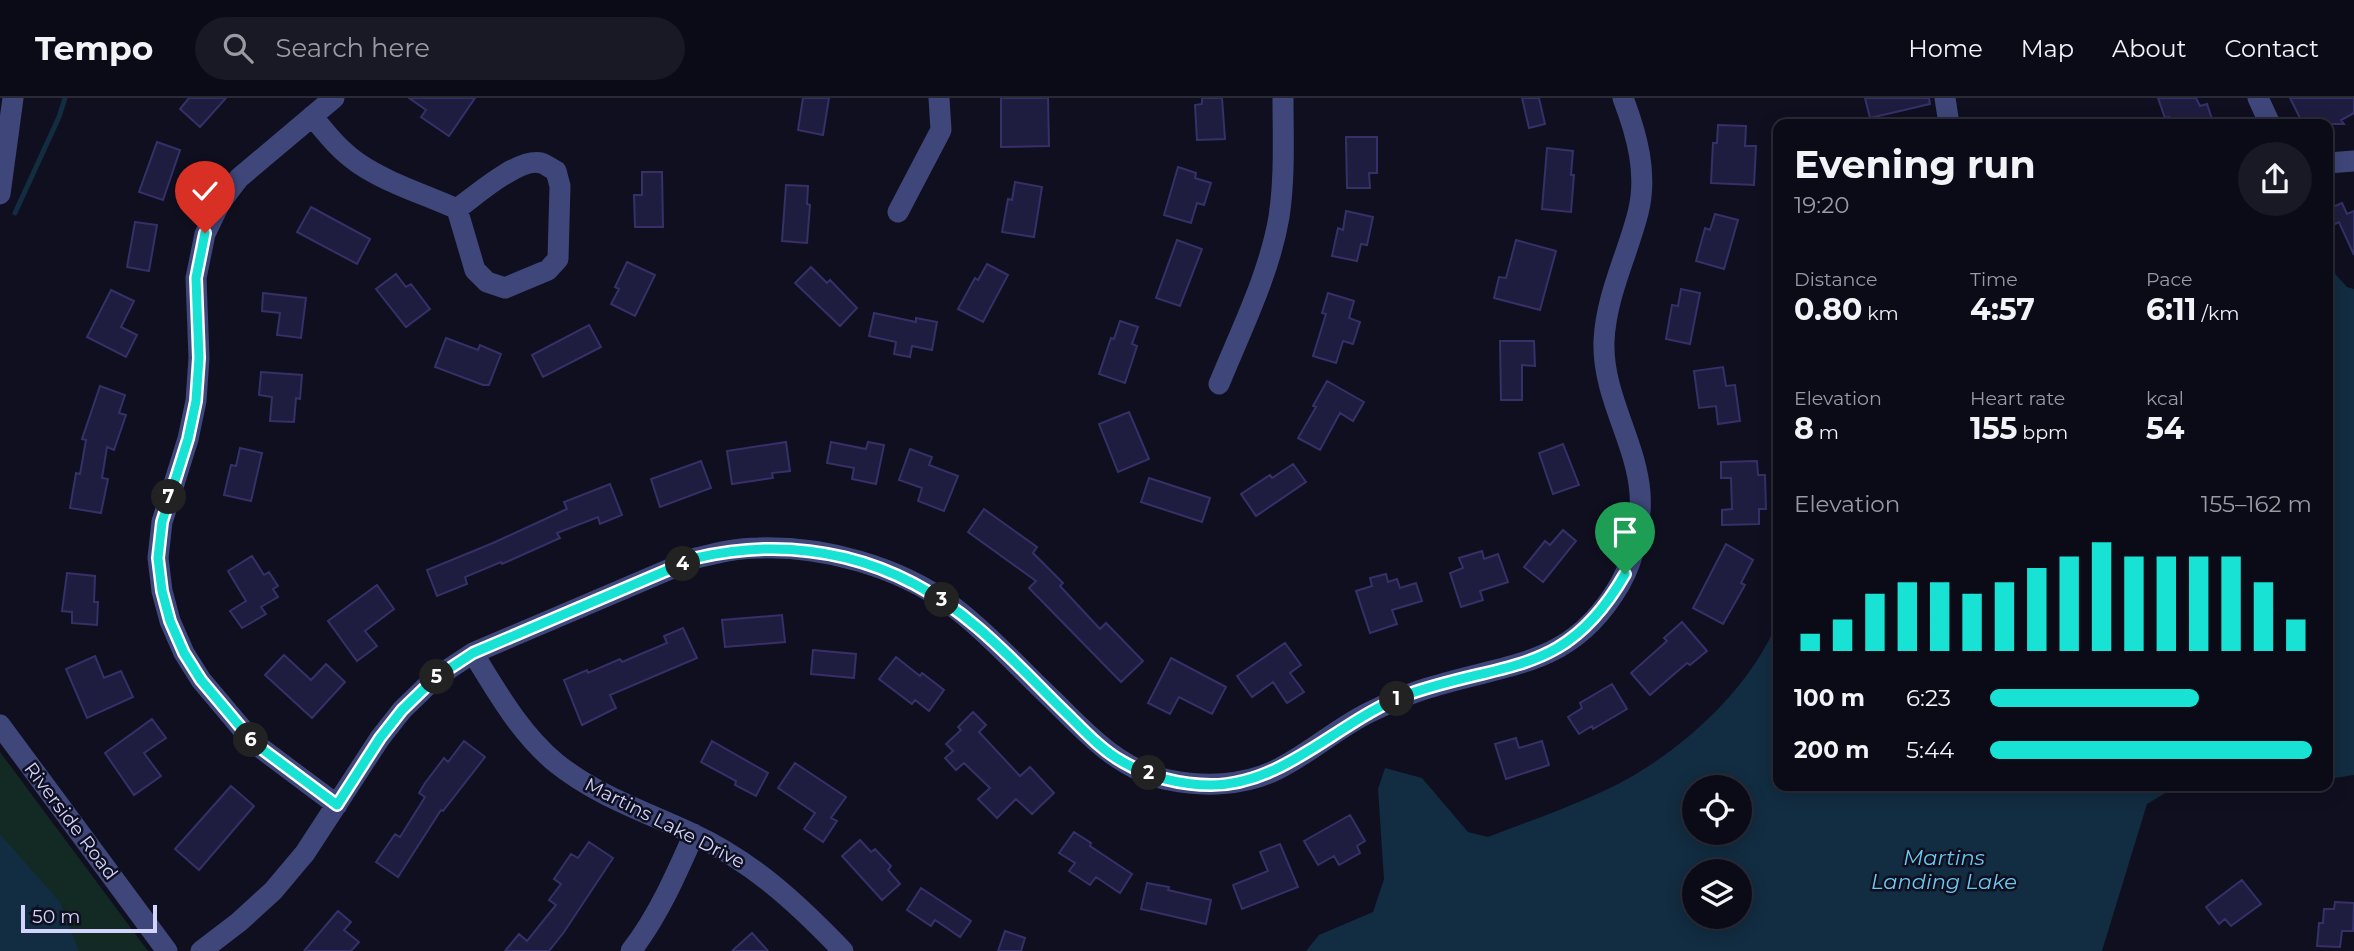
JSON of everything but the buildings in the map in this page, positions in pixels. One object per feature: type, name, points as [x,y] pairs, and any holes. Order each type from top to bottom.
[{"type":"street","points":[[0,194],[13,98]]},
{"type":"street","points":[[334,98],[239,178],[220,203],[205,233],[196,278],[199,358],[196,401],[188,439],[162,522],[158,558],[162,591],[170,621],[184,653],[201,680],[254,743],[337,805]]},
{"type":"street","points":[[898,212],[941,130],[939,98]]},
{"type":"street","points":[[1219,384],[1267,265],[1279,218],[1283,172],[1283,98]]},
{"type":"street","points":[[201,951],[273,891],[305,853],[380,738],[402,710],[435,678],[473,653],[696,558],[726,551],[757,548],[814,551],[894,574],[948,603],[979,628],[1095,741],[1123,762],[1166,780],[1211,785],[1245,780],[1276,770],[1363,715],[1406,695],[1539,659],[1592,622],[1611,599],[1625,574],[1635,547],[1640,521],[1637,471],[1609,389],[1604,344],[1609,301],[1639,210],[1642,184],[1641,157],[1634,126],[1623,98]]},
{"type":"street","points":[[1945,98],[1948,119]]},
{"type":"street","points":[[2258,98],[2268,119]]},
{"type":"street","points":[[312,116],[333,143],[356,162],[457,209],[475,270],[487,282],[505,288],[548,270],[558,259],[561,186],[556,171],[541,163],[527,162],[457,209]]},
{"type":"street","points":[[2333,163],[2354,161]]},
{"type":"street","name":"Martins Lake Drive","points":[[473,653],[515,720],[556,763],[607,796],[694,834],[736,857],[774,883],[844,951]]},
{"type":"street","name":"Riverside Road","points":[[0,725],[167,951]]},
{"type":"street","points":[[631,951],[671,885],[694,834]]},
{"type":"green space","points":[[0,752],[148,951],[0,951]]},
{"type":"water","points":[[2333,272],[2347,287],[2354,289],[2354,775],[2333,778]]},
{"type":"water","name":"Martins Landing Lake","points":[[1773,630],[1773,791],[2169,791],[2147,804],[2102,951],[1306,951],[1319,935],[1373,912],[1384,879],[1378,789],[1385,768],[1422,778],[1468,832],[1488,837],[1557,811],[1624,781],[1678,745],[1727,699],[1748,674]]},
{"type":"water","points":[[0,834],[60,902],[79,951],[0,951]]},
{"type":"waterway","points":[[15,213],[65,98]]},
{"type":"route","points":[[205,233],[196,278],[199,358],[196,401],[188,439],[162,522],[158,558],[162,591],[170,621],[184,653],[201,680],[254,743],[337,805],[380,738],[402,710],[435,678],[473,653],[696,558],[726,551],[757,548],[814,551],[894,574],[921,587],[948,603],[979,628],[1095,741],[1123,762],[1166,780],[1211,785],[1245,780],[1276,770],[1363,715],[1406,695],[1539,659],[1566,644],[1592,622],[1611,599],[1625,574]]}]
